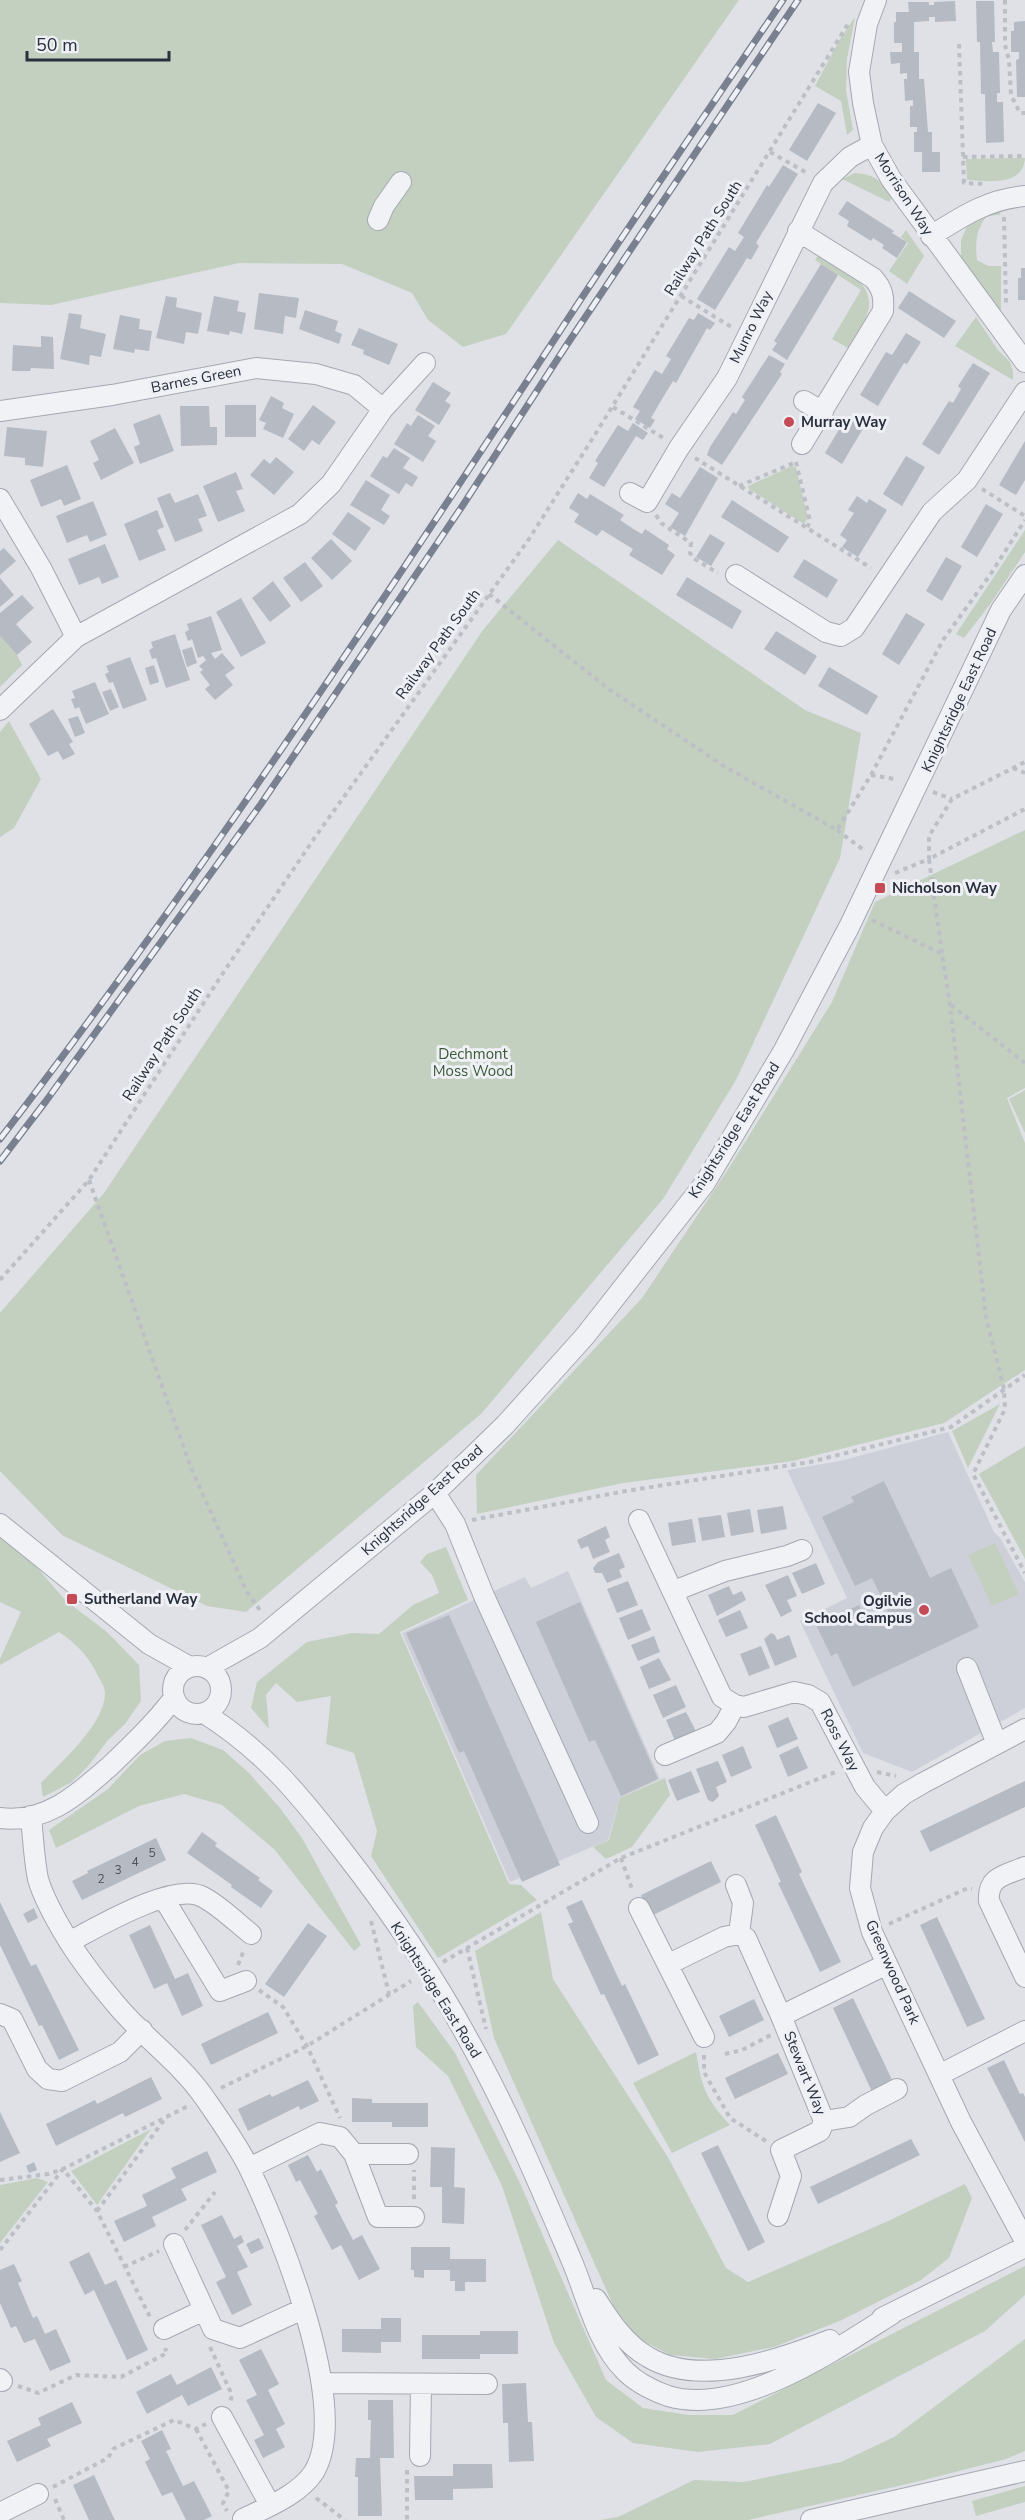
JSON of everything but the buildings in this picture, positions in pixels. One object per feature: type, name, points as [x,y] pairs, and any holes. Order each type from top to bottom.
[{"type":"street","name":"Morrison Way","points":[[876,0],[867,24],[859,72],[872,145],[891,179],[931,236],[1025,362]]},
{"type":"street","name":"Munro Way","points":[[638,497],[679,448],[727,378],[823,183],[850,157],[872,145]]},
{"type":"street","points":[[379,208],[401,182]]},
{"type":"street","points":[[931,236],[971,210],[1004,198],[1025,196]]},
{"type":"street","points":[[798,231],[873,278],[881,286],[884,295],[883,311],[799,453]]},
{"type":"street","points":[[0,710],[76,637],[300,514],[331,484],[383,409],[425,363]]},
{"type":"street","name":"Barnes Green","points":[[0,411],[112,395],[256,368],[316,374],[354,386],[383,409]]},
{"type":"street","points":[[736,575],[826,632],[841,636],[854,628],[932,512],[967,480],[1025,392]]},
{"type":"street","points":[[804,401],[823,412]]},
{"type":"street","points":[[0,499],[41,568],[76,637]]},
{"type":"street","name":"Knightsridge East Road","points":[[198,1668],[266,1633],[435,1493],[506,1425],[585,1336],[705,1183],[784,1050],[880,864],[1001,609],[1025,575]]},
{"type":"street","points":[[435,1493],[455,1524],[484,1596],[588,1823]]},
{"type":"street","points":[[639,1520],[722,1697],[735,1706],[717,1732],[665,1755]]},
{"type":"street","points":[[0,1524],[148,1644],[218,1678],[221,1692],[214,1707],[185,1702],[148,1644]]},
{"type":"street","points":[[674,1591],[724,1571],[787,1556],[802,1550]]},
{"type":"street","name":"Knightsridge East Road","points":[[251,1746],[221,1692],[266,1633]]},
{"type":"street","points":[[185,1702],[178,1676],[198,1668]]},
{"type":"street","points":[[967,1668],[997,1744]]},
{"type":"street","name":"Ross Way","points":[[735,1706],[744,1707],[794,1692],[808,1695],[820,1702],[852,1766],[865,1787],[885,1811]]},
{"type":"street","points":[[0,1818],[31,1816],[66,1803],[86,1789],[144,1734],[185,1702]]},
{"type":"street","name":"Knightsridge East Road","points":[[185,1702],[251,1746],[301,1798],[412,1945],[488,2074],[535,2176],[594,2319],[608,2347],[626,2372],[647,2386],[667,2395],[691,2400],[723,2398],[766,2384],[842,2346],[892,2314]]},
{"type":"street","name":"Greenwood Park","points":[[1025,1729],[904,1794],[885,1811],[873,1828],[863,1852],[860,1888],[872,1932],[961,2122],[1025,2241]]},
{"type":"street","points":[[31,1816],[39,1880],[52,1913],[69,1942],[120,2009],[181,2066],[204,2097],[249,2168],[286,2252],[323,2383],[326,2417],[322,2454],[313,2472],[301,2487],[243,2519]]},
{"type":"street","points":[[1025,1867],[994,1880],[988,1890],[989,1901],[1025,1977]]},
{"type":"street","points":[[669,1964],[724,1937],[739,1934],[743,1903],[736,1885]]},
{"type":"street","points":[[69,1942],[136,1907],[185,1893],[202,1896],[251,1934]]},
{"type":"street","points":[[164,1899],[220,1991],[246,1981]]},
{"type":"street","points":[[639,1908],[704,2037]]},
{"type":"street","name":"Stewart Way","points":[[739,1934],[746,1938],[784,2022],[824,2121],[820,2131],[781,2150]]},
{"type":"street","name":"Stewart Way","points":[[784,2022],[887,1964]]},
{"type":"street","points":[[0,2014],[12,2019],[37,2069],[48,2079],[62,2080],[120,2052],[142,2031]]},
{"type":"street","points":[[939,2075],[1025,2031]]},
{"type":"street","points":[[824,2121],[849,2117],[897,2090]]},
{"type":"street","points":[[249,2168],[320,2133],[340,2137],[354,2154],[378,2217],[414,2217]]},
{"type":"street","points":[[778,2216],[791,2176],[781,2150]]},
{"type":"street","points":[[354,2154],[408,2154]]},
{"type":"street","points":[[174,2244],[213,2329],[240,2338],[303,2309]]},
{"type":"street","name":"Knightsridge East Road","points":[[573,2264],[612,2324],[646,2356],[671,2367],[714,2370],[757,2365],[798,2352],[892,2314],[1025,2247]]},
{"type":"street","points":[[160,2332],[204,2310]]},
{"type":"street","points":[[323,2383],[487,2384]]},
{"type":"street","points":[[420,2456],[421,2384]]},
{"type":"street","points":[[222,2417],[270,2505]]},
{"type":"street","points":[[811,2520],[997,2479],[1025,2469]]},
{"type":"street","points":[[7,2515],[38,2494]]},
{"type":"path","points":[[1005,0],[1005,45],[1009,60],[1011,94],[1020,113],[1025,113]]},
{"type":"path","name":"Railway Path South","points":[[0,1280],[88,1180],[225,970],[320,830],[529,539],[851,19]]},
{"type":"path","points":[[770,152],[823,183]]},
{"type":"path","points":[[963,157],[1025,156]]},
{"type":"path","points":[[681,296],[747,336]]},
{"type":"path","points":[[612,406],[887,578]]},
{"type":"path","points":[[739,486],[799,453],[810,521],[807,528]]},
{"type":"path","points":[[837,830],[871,775],[943,640],[990,575],[1025,518],[967,480]]},
{"type":"path","points":[[638,497],[661,522],[692,543],[690,553],[693,558],[726,578],[736,575]]},
{"type":"path","points":[[489,594],[610,690],[727,768],[837,830],[880,864]]},
{"type":"path","points":[[1025,762],[952,799],[929,836],[929,859],[950,1005],[986,1317],[1004,1389],[1005,1409],[973,1474],[1025,1573]]},
{"type":"path","points":[[1014,768],[1025,773]]},
{"type":"path","points":[[871,775],[895,779]]},
{"type":"path","points":[[929,791],[952,799]]},
{"type":"path","points":[[870,883],[929,859],[1025,809]]},
{"type":"path","points":[[856,912],[942,954]]},
{"type":"path","points":[[950,1005],[1025,1063]]},
{"type":"path","points":[[88,1180],[191,1468],[266,1633]]},
{"type":"path","points":[[455,1524],[626,1491],[810,1462],[951,1427],[1025,1376]]},
{"type":"path","points":[[442,1962],[621,1858],[852,1766],[923,1783]]},
{"type":"path","points":[[621,1858],[639,1908]]},
{"type":"path","points":[[872,1932],[968,1888],[988,1890]]},
{"type":"path","points":[[370,1916],[389,1994]]},
{"type":"path","points":[[251,1934],[237,1966],[246,1981],[283,2007],[307,2046],[340,2118],[340,2137]]},
{"type":"path","points":[[467,1948],[488,2038]]},
{"type":"path","points":[[725,2054],[742,2050],[784,2022]]},
{"type":"path","points":[[704,2037],[704,2072],[730,2118],[781,2150]]},
{"type":"path","points":[[97,2211],[165,2118]]},
{"type":"path","points":[[408,2154],[414,2161],[414,2217]]},
{"type":"path","points":[[0,2250],[63,2169],[97,2211],[160,2332],[167,2353],[121,2377],[76,2375],[38,2393],[1,2380]]},
{"type":"path","points":[[196,2429],[228,2413],[232,2395],[208,2343],[213,2329]]},
{"type":"path","points":[[64,2520],[50,2488],[108,2458],[113,2449],[174,2420],[196,2429],[229,2491],[223,2503],[231,2520]]},
{"type":"path","points":[[407,2520],[407,2463],[420,2456]]},
{"type":"path","points":[[301,2487],[345,2520]]},
{"type":"shaded area","name":"Ogilvie School Campus","points":[[948,1432],[994,1532],[1000,1538],[1025,1582],[1025,1708],[912,1772],[863,1753],[800,1621],[847,1598],[787,1470],[840,1461]]},
{"type":"shaded area","points":[[568,1571],[660,1779],[620,1798],[608,1840],[510,1882],[402,1633],[525,1577],[531,1588]]},
{"type":"green space","points":[[0,0],[739,0],[506,334],[463,347],[428,320],[412,293],[342,264],[239,263],[51,305],[0,303]]},
{"type":"green space","points":[[855,17],[847,59],[846,90],[853,130],[847,135],[841,101],[815,86],[840,39]]},
{"type":"green space","points":[[1025,158],[1023,167],[1011,178],[994,181],[967,180],[966,159]]},
{"type":"green space","points":[[855,173],[877,179],[893,197],[889,202],[842,179]]},
{"type":"green space","points":[[1001,210],[1000,215],[987,216],[983,221],[978,231],[976,248],[977,260],[988,266],[1001,266],[1001,320],[961,262],[961,240],[970,220]]},
{"type":"green space","points":[[906,230],[924,256],[907,284],[889,271],[908,243],[901,237]]},
{"type":"green space","points":[[819,254],[847,270],[867,293],[869,303],[866,319],[848,348],[832,339],[861,290],[815,260]]},
{"type":"green space","points":[[976,317],[998,350],[1010,362],[1013,380],[955,346]]},
{"type":"green space","points":[[792,466],[796,468],[808,518],[804,524],[749,489],[748,486]]},
{"type":"green space","points":[[1025,530],[1025,552],[964,638],[956,634]]},
{"type":"green space","name":"Dechmont Moss Wood","points":[[558,540],[805,710],[861,733],[840,858],[736,1080],[663,1199],[481,1414],[246,1612],[207,1606],[62,1535],[0,1471],[0,1313],[104,1193],[483,630]]},
{"type":"green space","points":[[0,636],[17,655],[22,665],[0,687]]},
{"type":"green space","points":[[9,721],[41,779],[14,828],[0,837],[0,732]]},
{"type":"green space","points":[[1025,830],[1025,1088],[1007,1098],[1025,1143],[1025,1370],[944,1423],[793,1461],[623,1483],[477,1514],[476,1475],[642,1298],[727,1171],[832,1002],[875,902]]},
{"type":"green space","points":[[1025,1090],[1025,1133],[1009,1099]]},
{"type":"green space","points":[[1000,1404],[968,1468],[952,1431]]},
{"type":"green space","points":[[1025,1446],[1025,1559],[979,1474]]},
{"type":"green space","points":[[0,1536],[28,1557],[65,1600],[107,1632],[139,1665],[141,1701],[125,1724],[72,1782],[43,1797],[41,1783],[90,1729],[103,1705],[105,1690],[85,1654],[59,1632],[0,1665],[0,1659],[21,1612],[0,1602]]},
{"type":"green space","points":[[995,1543],[1019,1594],[992,1606],[968,1555]]},
{"type":"green space","points":[[446,1547],[468,1600],[400,1632],[509,1884],[521,1885],[537,1900],[438,1958],[371,1856],[377,1831],[354,1753],[326,1744],[331,1696],[297,1702],[276,1683],[266,1695],[269,1729],[251,1708],[257,1682],[307,1642],[352,1633],[379,1634],[413,1605],[439,1593],[432,1575],[420,1562],[427,1554]]},
{"type":"green space","points":[[191,1738],[223,1750],[249,1773],[280,1808],[302,1838],[361,1945],[354,1951],[275,1850],[222,1805],[184,1794],[139,1806],[56,1848],[49,1830],[108,1789],[140,1755],[165,1741]]},
{"type":"green space","points":[[665,1778],[670,1795],[632,1847],[606,1859],[593,1847],[609,1840],[620,1798]]},
{"type":"green space","points":[[541,1912],[553,1979],[669,2159],[726,2268],[748,2282],[886,2222],[965,2184],[972,2198],[949,2258],[921,2280],[842,2320],[774,2347],[715,2359],[670,2355],[636,2337],[613,2305],[494,2038],[475,1951]]},
{"type":"green space","points":[[418,2002],[455,2053],[519,2181],[606,2380],[643,2408],[689,2415],[733,2415],[1025,2266],[1025,2295],[985,2331],[770,2444],[698,2452],[633,2443],[596,2417],[554,2343],[502,2186],[448,2076],[416,2047],[413,2006]]},
{"type":"green space","points":[[696,2052],[706,2092],[730,2125],[672,2153],[633,2083]]},
{"type":"green space","points":[[151,2129],[97,2205],[71,2171]]},
{"type":"green space","points":[[37,2178],[48,2182],[0,2243],[0,2185]]},
{"type":"green space","points":[[1025,2339],[1025,2451],[1006,2459],[916,2482],[748,2520],[600,2520],[618,2517],[694,2480],[744,2482],[841,2462],[894,2437]]},
{"type":"green space","points":[[1025,2486],[1025,2502],[976,2516],[972,2501]]},
{"type":"railway","points":[[0,1139],[146,942],[286,742],[613,250],[783,0]]},
{"type":"railway","points":[[0,1161],[261,804],[463,505],[566,346],[798,0]]},
{"type":"place","name":"Murray Way","points":[[789,422]]},
{"type":"place","name":"Nicholson Way","points":[[880,888]]},
{"type":"place","name":"Sutherland Way","points":[[72,1599]]},
{"type":"place","name":"Ogilvie School Campus","points":[[924,1610]]}]
